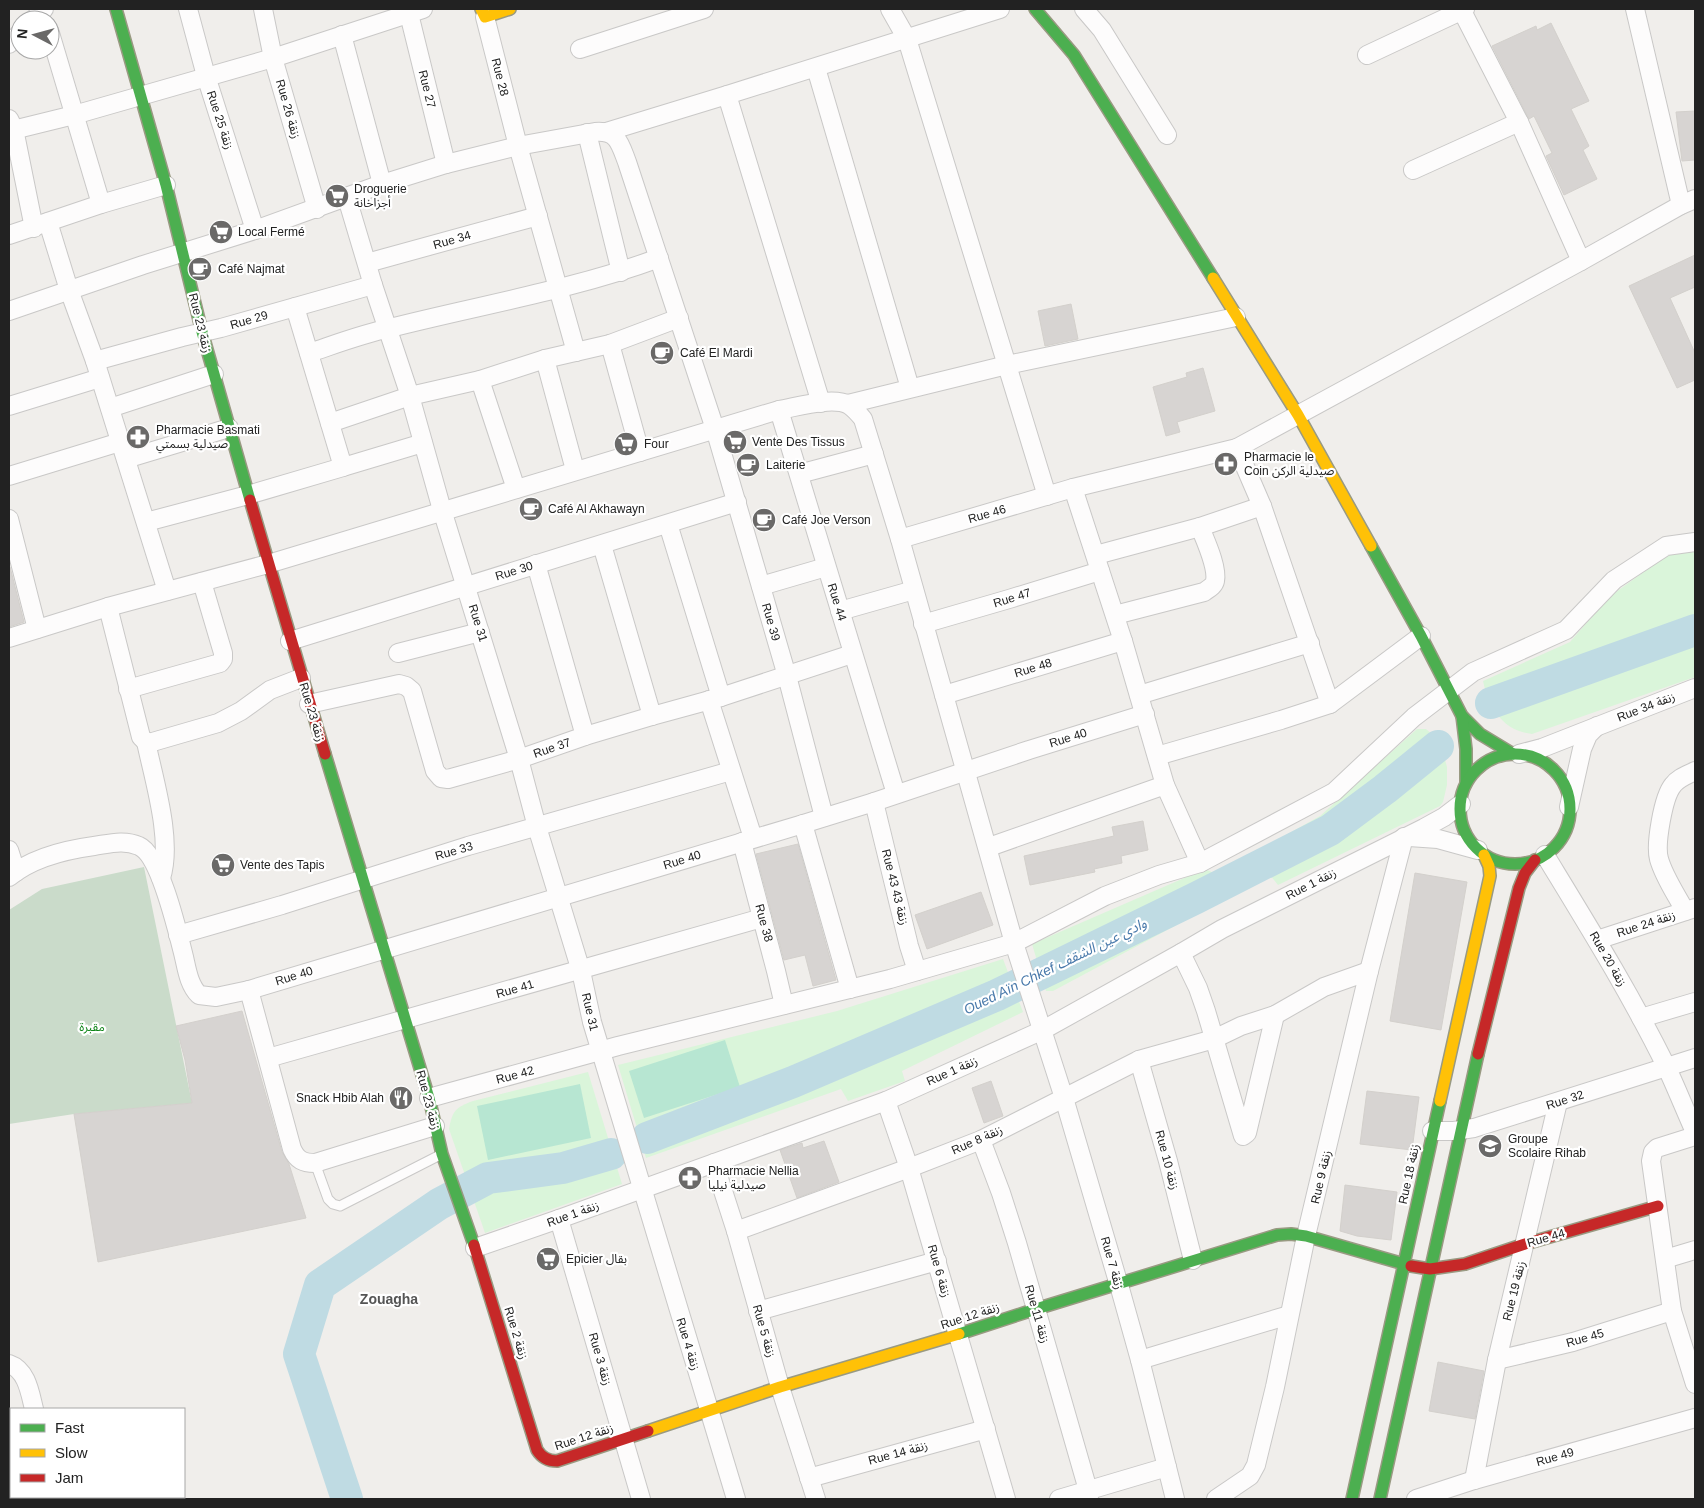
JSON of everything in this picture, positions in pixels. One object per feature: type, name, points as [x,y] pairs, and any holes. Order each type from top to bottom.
[{"type":"street","name":"Rue 23 زنقة","points":[[116,9],[166,185],[202,332],[248,495],[301,678],[364,879],[383,949],[429,1098],[447,1171],[461,1210]]},
{"type":"street","name":"Rue 25 زنقة","points":[[188,9],[206,76],[255,230]]},
{"type":"street","points":[[483,13],[510,9]]},
{"type":"street","points":[[580,49],[704,9]]},
{"type":"street","points":[[890,9],[907,39],[1047,496]]},
{"type":"street","points":[[9,311],[183,252],[255,230],[382,184],[446,164],[518,146],[587,133],[606,132],[727,96],[1000,9]]},
{"type":"street","points":[[1035,9],[1074,55],[1298,415],[1449,689],[1462,716],[1466,749],[1466,783],[1460,812],[1462,826],[1468,839],[1481,853]]},
{"type":"street","points":[[1084,9],[1102,30],[1167,135]]},
{"type":"street","points":[[1367,55],[1463,9],[1519,122],[1581,261]]},
{"type":"street","points":[[1636,9],[1688,202]]},
{"type":"street","name":"Rue 26 زنقة","points":[[268,10],[272,58],[317,209]]},
{"type":"street","points":[[167,591],[95,361],[69,290],[41,225],[10,127],[74,115],[141,96],[272,58],[416,11]]},
{"type":"street","name":"Rue 27","points":[[416,11],[446,164]]},
{"type":"street","name":"Rue 28","points":[[483,13],[576,352]]},
{"type":"street","points":[[342,36],[382,184]]},
{"type":"street","points":[[58,60],[101,204]]},
{"type":"street","points":[[816,68],[910,388]]},
{"type":"street","points":[[727,96],[821,403]]},
{"type":"street","points":[[1413,170],[1519,122]]},
{"type":"street","name":"Rue 39","points":[[606,132],[614,135],[619,141],[716,429],[787,676],[824,817]]},
{"type":"street","points":[[587,133],[621,272]]},
{"type":"street","points":[[9,235],[101,204],[166,185]]},
{"type":"street","name":"Rue 31","points":[[346,198],[410,396],[442,510],[519,759],[537,827],[581,971],[592,1022],[641,1190]]},
{"type":"street","name":"Rue 46","points":[[900,539],[1073,488],[1238,448],[1688,202]]},
{"type":"street","name":"Rue 34","points":[[367,264],[538,216]]},
{"type":"street","points":[[309,352],[388,328],[558,289],[621,272],[659,258]]},
{"type":"street","name":"Rue 29","points":[[95,361],[373,285]]},
{"type":"street","points":[[295,307],[343,467]]},
{"type":"street","points":[[9,638],[167,591],[268,564],[778,410],[838,401],[848,404],[1007,365],[1236,317]]},
{"type":"street","points":[[330,423],[410,396],[480,380],[546,359],[610,344],[679,318]]},
{"type":"street","points":[[610,344],[640,452]]},
{"type":"street","points":[[546,359],[575,470]]},
{"type":"street","points":[[110,408],[214,374]]},
{"type":"street","points":[[9,406],[100,378]]},
{"type":"street","points":[[480,380],[516,488]]},
{"type":"street","name":"Rue 7 زنقة","points":[[848,404],[863,419],[900,539],[1014,942],[1031,990],[1119,1285],[1175,1499]]},
{"type":"street","name":"Rue 44","points":[[778,410],[896,794]]},
{"type":"street","points":[[126,459],[229,428]]},
{"type":"street","points":[[9,476],[120,442]]},
{"type":"street","points":[[146,522],[248,495],[423,443]]},
{"type":"street","points":[[1238,448],[1262,506],[1330,704]]},
{"type":"street","points":[[799,474],[874,454]]},
{"type":"street","points":[[1073,488],[1123,641],[1165,785],[1200,863]]},
{"type":"street","name":"Rue 30","points":[[290,641],[737,502]]},
{"type":"street","name":"Rue 47","points":[[923,624],[1009,599],[1098,563],[1262,506]]},
{"type":"street","points":[[9,518],[37,629]]},
{"type":"street","name":"Rue 38","points":[[668,524],[715,699],[747,840],[762,918],[784,1005]]},
{"type":"street","points":[[1115,616],[1204,592],[1212,586],[1215,580],[1214,566],[1200,527]]},
{"type":"street","name":"Rue 42","points":[[429,1098],[600,1051],[850,989],[1014,942],[1105,896],[1159,875],[1200,863],[1334,792],[1414,717],[1473,672],[1566,630],[1614,580],[1666,546],[1695,542]]},
{"type":"street","points":[[602,545],[652,716]]},
{"type":"street","points":[[536,564],[585,736]]},
{"type":"street","points":[[761,586],[826,567]]},
{"type":"street","points":[[128,689],[220,663],[223,653],[202,582]]},
{"type":"street","points":[[840,611],[914,590]]},
{"type":"street","points":[[108,608],[141,737],[146,742],[164,837],[165,858],[161,878]]},
{"type":"street","points":[[398,653],[480,632]]},
{"type":"street","points":[[1157,756],[1330,704],[1420,636]]},
{"type":"street","name":"Rue 48","points":[[944,695],[1123,641]]},
{"type":"street","points":[[1139,695],[1310,643]]},
{"type":"street","name":"Rue 37","points":[[309,704],[403,684],[412,691],[435,772],[441,778],[448,778],[519,759],[585,736],[715,699],[852,654]]},
{"type":"street","points":[[146,742],[149,743],[218,723],[241,711],[270,690],[301,678]]},
{"type":"street","name":"Rue 34 زنقة","points":[[1516,754],[1542,748],[1695,688]]},
{"type":"street","name":"Rue 40","points":[[178,935],[191,986],[199,995],[216,997],[249,990],[803,824],[1145,714]]},
{"type":"street","points":[[1462,716],[1480,734],[1501,748],[1516,754],[1534,757],[1548,765],[1559,777],[1567,791],[1570,807]]},
{"type":"street","points":[[1380,1499],[1486,1018],[1519,888],[1525,873],[1559,842],[1567,826],[1582,748],[1588,735],[1597,726]]},
{"type":"street","points":[[1466,783],[1474,771],[1486,762],[1499,756],[1516,754]]},
{"type":"street","name":"Rue 33","points":[[178,935],[418,861],[731,771]]},
{"type":"street","points":[[1690,909],[1662,867],[1658,857],[1657,843],[1669,792],[1680,779],[1695,771]]},
{"type":"street","points":[[988,847],[1165,785]]},
{"type":"street","name":"Rue 43 زنقة 43","points":[[874,802],[909,946],[917,971]]},
{"type":"street","name":"Rue 1 زنقة","points":[[475,1248],[886,1101],[1043,1030],[1222,929],[1444,817],[1461,804]]},
{"type":"street","points":[[803,824],[850,989]]},
{"type":"street","points":[[1404,837],[1438,839],[1481,853],[1500,862],[1518,864],[1540,858]]},
{"type":"street","name":"Rue 9 زنقة","points":[[1216,1499],[1250,1476],[1256,1464],[1306,1236],[1369,971],[1404,837]]},
{"type":"street","points":[[9,850],[12,874],[27,864],[54,854],[82,847],[122,842],[132,843],[144,849],[151,857],[161,878],[178,935]]},
{"type":"street","name":"Rue 18 زنقة","points":[[1352,1499],[1490,876],[1489,866],[1481,853]]},
{"type":"street","name":"Rue 20 زنقة","points":[[1540,858],[1597,940],[1666,1066]]},
{"type":"street","name":"Rue 24 زنقة","points":[[1597,940],[1690,909]]},
{"type":"street","name":"Rue 41","points":[[268,1058],[581,971],[762,918]]},
{"type":"street","points":[[1181,953],[1198,988],[1244,1137],[1247,1133],[1275,1015]]},
{"type":"street","name":"Rue 8 زنقة","points":[[736,1230],[981,1140],[1139,1060],[1214,1038],[1241,1026],[1275,1015],[1324,987],[1369,971]]},
{"type":"street","points":[[249,990],[292,1149],[303,1162],[314,1163],[435,1126]]},
{"type":"street","points":[[1641,1018],[1695,1002]]},
{"type":"street","name":"Rue 32","points":[[1432,1131],[1462,1130],[1496,1122],[1695,1058]]},
{"type":"street","name":"Rue 10 زنقة","points":[[1139,1060],[1168,1161],[1193,1260]]},
{"type":"street","points":[[1666,1066],[1695,1132]]},
{"type":"street","name":"Rue 6 زنقة","points":[[886,1101],[909,1168],[1006,1499]]},
{"type":"street","name":"Rue 19 زنقة","points":[[1474,1480],[1498,1360],[1558,1102]]},
{"type":"street","points":[[1695,1136],[1657,1148],[1653,1152],[1652,1168],[1672,1312],[1695,1384]]},
{"type":"street","name":"Rue 11 زنقة","points":[[981,1140],[1001,1193],[1036,1309],[1088,1495]]},
{"type":"street","name":"Rue 5 زنقة","points":[[714,1162],[736,1230],[780,1387],[816,1499]]},
{"type":"street","name":"Rue 4 زنقة","points":[[641,1190],[736,1499]]},
{"type":"street","name":"Rue 44","points":[[1403,1264],[1430,1269],[1464,1264],[1525,1244],[1658,1206]]},
{"type":"street","name":"Rue 2 زنقة","points":[[461,1210],[475,1248],[537,1450],[544,1459],[548,1460]]},
{"type":"street","name":"Rue 3 زنقة","points":[[560,1219],[640,1499]]},
{"type":"street","name":"Rue 12 زنقة","points":[[548,1460],[557,1461],[780,1387],[957,1335],[1277,1235],[1306,1236],[1403,1264]]},
{"type":"street","points":[[1665,1259],[1695,1250]]},
{"type":"street","points":[[758,1311],[937,1261]]},
{"type":"street","name":"Rue 45","points":[[1498,1360],[1573,1342],[1672,1312]]},
{"type":"street","points":[[1140,1360],[1289,1315]]},
{"type":"street","points":[[9,1364],[21,1372],[26,1381],[34,1408]]},
{"type":"street","name":"Rue 49","points":[[1416,1499],[1474,1480],[1695,1418]]},
{"type":"street","name":"Rue 14 زنقة","points":[[809,1478],[986,1429]]},
{"type":"street","points":[[1059,1499],[1088,1495],[1166,1467]]},
{"type":"lane","points":[[314,1163],[328,1198],[333,1204],[340,1206],[442,1154]]},
{"type":"green space","points":[[1695,547],[1695,677],[1532,734],[1522,732],[1505,723],[1493,709],[1483,681],[1570,642],[1609,597],[1659,561],[1675,552]]},
{"type":"green space","points":[[1417,729],[1426,729],[1433,735],[1443,753],[1447,767],[1447,785],[1443,802],[1440,806],[1278,885],[1270,875],[1053,991],[1046,991],[1032,944],[1205,869],[1216,874],[1320,816]]},
{"type":"green space","name":"مقبرة","points":[[144,867],[192,1103],[74,1114],[9,1124],[9,910],[42,889]]},
{"type":"green space","points":[[1003,959],[1023,1012],[902,1071],[905,1081],[848,1101],[841,1089],[646,1158],[618,1065],[837,1011]]},
{"type":"green space","points":[[725,1040],[740,1087],[644,1118],[629,1071]]},
{"type":"green space","points":[[588,1072],[622,1184],[485,1233],[449,1129],[453,1114],[462,1105],[473,1101]]},
{"type":"green space","points":[[580,1084],[591,1138],[488,1160],[477,1106]]},
{"type":"building","points":[[1551,23],[1589,101],[1571,109],[1589,146],[1583,150],[1597,179],[1564,195],[1546,156],[1552,153],[1534,116],[1529,119],[1492,46],[1536,26],[1537,30]]},
{"type":"building","points":[[1695,111],[1695,160],[1682,161],[1676,112]]},
{"type":"building","points":[[1695,255],[1695,287],[1670,298],[1695,353],[1695,380],[1677,388],[1629,286]]},
{"type":"building","points":[[1071,304],[1078,339],[1045,346],[1038,311]]},
{"type":"building","points":[[1203,368],[1215,411],[1177,422],[1180,432],[1166,436],[1153,387],[1187,377],[1186,373]]},
{"type":"building","points":[[9,567],[24,622],[9,627]]},
{"type":"building","points":[[1143,821],[1148,850],[1121,856],[1122,863],[1094,869],[1095,872],[1030,885],[1024,856],[1114,836],[1112,827]]},
{"type":"building","points":[[798,844],[836,980],[813,986],[805,955],[784,960],[756,854]]},
{"type":"building","points":[[1415,873],[1467,882],[1441,1030],[1390,1021]]},
{"type":"building","points":[[981,892],[993,925],[927,949],[915,915]]},
{"type":"building","points":[[242,1011],[282,1152],[289,1164],[306,1218],[98,1262],[74,1114],[192,1103],[185,1060],[176,1026]]},
{"type":"building","points":[[991,1081],[1003,1116],[984,1123],[972,1088]]},
{"type":"building","points":[[1367,1091],[1419,1097],[1412,1150],[1360,1144]]},
{"type":"building","points":[[824,1141],[839,1182],[797,1198],[780,1150],[802,1143],[803,1148]]},
{"type":"building","points":[[1345,1185],[1397,1192],[1391,1240],[1357,1236],[1340,1231]]},
{"type":"building","points":[[1438,1362],[1484,1371],[1475,1419],[1429,1411]]},
{"type":"waterway","name":"Oued Aïn Chkef وادي عين الشقف","points":[[1491,703],[1695,630]]},
{"type":"waterway","name":"Oued Aïn Chkef وادي عين الشقف","points":[[647,1138],[793,1082],[997,995],[1196,898],[1330,830],[1438,746]]},
{"type":"waterway","name":"Oued Aïn Chkef وادي عين الشقف","points":[[347,1499],[299,1354],[320,1285],[439,1204],[488,1178],[563,1168],[611,1154]]},
{"type":"traffic: fast","points":[[116,9],[166,185],[202,332],[250,500]]},
{"type":"traffic: fast","points":[[1035,9],[1074,55],[1213,278]]},
{"type":"traffic: fast","points":[[1371,546],[1421,636],[1462,716],[1480,734],[1513,754]]},
{"type":"traffic: fast","points":[[1462,716],[1466,749],[1466,783]]},
{"type":"traffic: fast","points":[[325,754],[429,1098],[442,1154],[474,1245]]},
{"type":"traffic: fast","points":[[1515,754],[1536,758],[1554,770],[1566,788],[1570,809],[1566,830],[1554,848],[1536,860],[1515,864],[1494,860],[1476,848],[1464,830],[1460,809],[1464,788],[1476,770],[1494,758],[1515,754]]},
{"type":"traffic: fast","points":[[1380,1499],[1478,1054]]},
{"type":"traffic: fast","points":[[1352,1499],[1440,1101]]},
{"type":"traffic: fast","points":[[959,1334],[1277,1235],[1306,1236],[1411,1266]]},
{"type":"traffic: slow","points":[[481,9],[485,17],[510,9]]},
{"type":"traffic: slow","points":[[1213,278],[1298,415],[1371,546]]},
{"type":"traffic: slow","points":[[1440,1101],[1490,876],[1489,866],[1484,855]]},
{"type":"traffic: slow","points":[[648,1431],[780,1387],[959,1334]]},
{"type":"traffic: jam","points":[[250,500],[325,754]]},
{"type":"traffic: jam","points":[[1478,1054],[1519,888],[1525,873],[1535,860]]},
{"type":"traffic: jam","points":[[1411,1266],[1430,1269],[1465,1264],[1525,1244],[1658,1206]]},
{"type":"traffic: jam","points":[[474,1245],[537,1450],[541,1455],[548,1460],[557,1461],[648,1431]]},
{"type":"place","name":"Droguerie أجزاخانة","points":[[337,196]]},
{"type":"place","name":"Local Fermé","points":[[221,232]]},
{"type":"place","name":"Café Najmat","points":[[200,269]]},
{"type":"place","name":"Café El Mardi","points":[[662,353]]},
{"type":"place","name":"Pharmacie Basmati صيدلية بسمتي","points":[[138,437]]},
{"type":"place","name":"Vente Des Tissus","points":[[735,442]]},
{"type":"place","name":"Four","points":[[626,444]]},
{"type":"place","name":"Pharmacie le Coin صيدلية الركن","points":[[1226,464]]},
{"type":"place","name":"Laiterie","points":[[748,465]]},
{"type":"place","name":"Café Al Akhawayn","points":[[531,509]]},
{"type":"place","name":"Café Joe Verson","points":[[764,520]]},
{"type":"place","name":"Vente des Tapis","points":[[223,865]]},
{"type":"place","name":"Snack Hbib Alah","points":[[401,1098]]},
{"type":"place","name":"Groupe Scolaire Rihab","points":[[1490,1146]]},
{"type":"place","name":"Pharmacie Nellia صيدلية نيليا","points":[[690,1178]]},
{"type":"place","name":"Epicier بقال","points":[[548,1259]]},
{"type":"district","name":"Zouagha","points":[[389,1299]]}]
